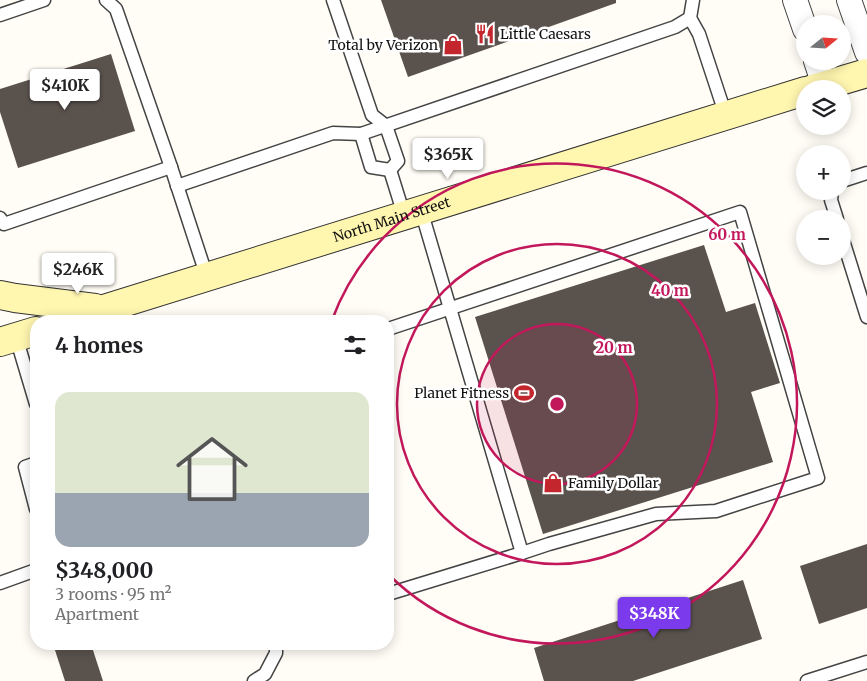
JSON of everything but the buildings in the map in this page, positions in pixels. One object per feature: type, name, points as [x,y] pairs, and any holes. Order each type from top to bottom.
[{"type":"main road","name":"North Main Street","points":[[827,80],[867,73]]},
{"type":"main road","name":"North Main Street","points":[[100,314],[208,277],[726,116],[796,89]]},
{"type":"main road","points":[[0,295],[100,314]]},
{"type":"street","points":[[795,0],[800,15]]},
{"type":"street","points":[[850,0],[867,52]]},
{"type":"lane","points":[[0,15],[44,0]]},
{"type":"lane","points":[[106,0],[116,9],[208,277]]},
{"type":"lane","points":[[333,0],[372,115],[386,126],[398,161],[390,170]]},
{"type":"lane","points":[[693,0],[690,18],[699,34],[726,116]]},
{"type":"lane","points":[[178,186],[333,133],[361,134],[386,126],[675,27],[690,18]]},
{"type":"lane","points":[[361,134],[371,167],[390,170]]},
{"type":"lane","points":[[0,218],[4,224],[171,167]]},
{"type":"lane","points":[[390,170],[413,213],[449,308],[522,553]]},
{"type":"lane","points":[[851,178],[867,173]]},
{"type":"lane","points":[[394,327],[740,212],[818,478],[716,511],[656,514],[394,592]]},
{"type":"lane","points":[[851,265],[867,316]]},
{"type":"lane","points":[[12,340],[30,388]]},
{"type":"lane","points":[[30,465],[24,467],[30,488]]},
{"type":"lane","points":[[0,583],[30,572]]},
{"type":"lane","points":[[254,681],[265,674],[276,650]]},
{"type":"lane","points":[[806,681],[867,662]]},
{"type":"place","name":"Little Caesars","points":[[485,34]]},
{"type":"place","name":"Total by Verizon","points":[[453,45]]},
{"type":"place","name":"Planet Fitness","points":[[524,393]]},
{"type":"place","name":"Family Dollar","points":[[553,483]]}]
